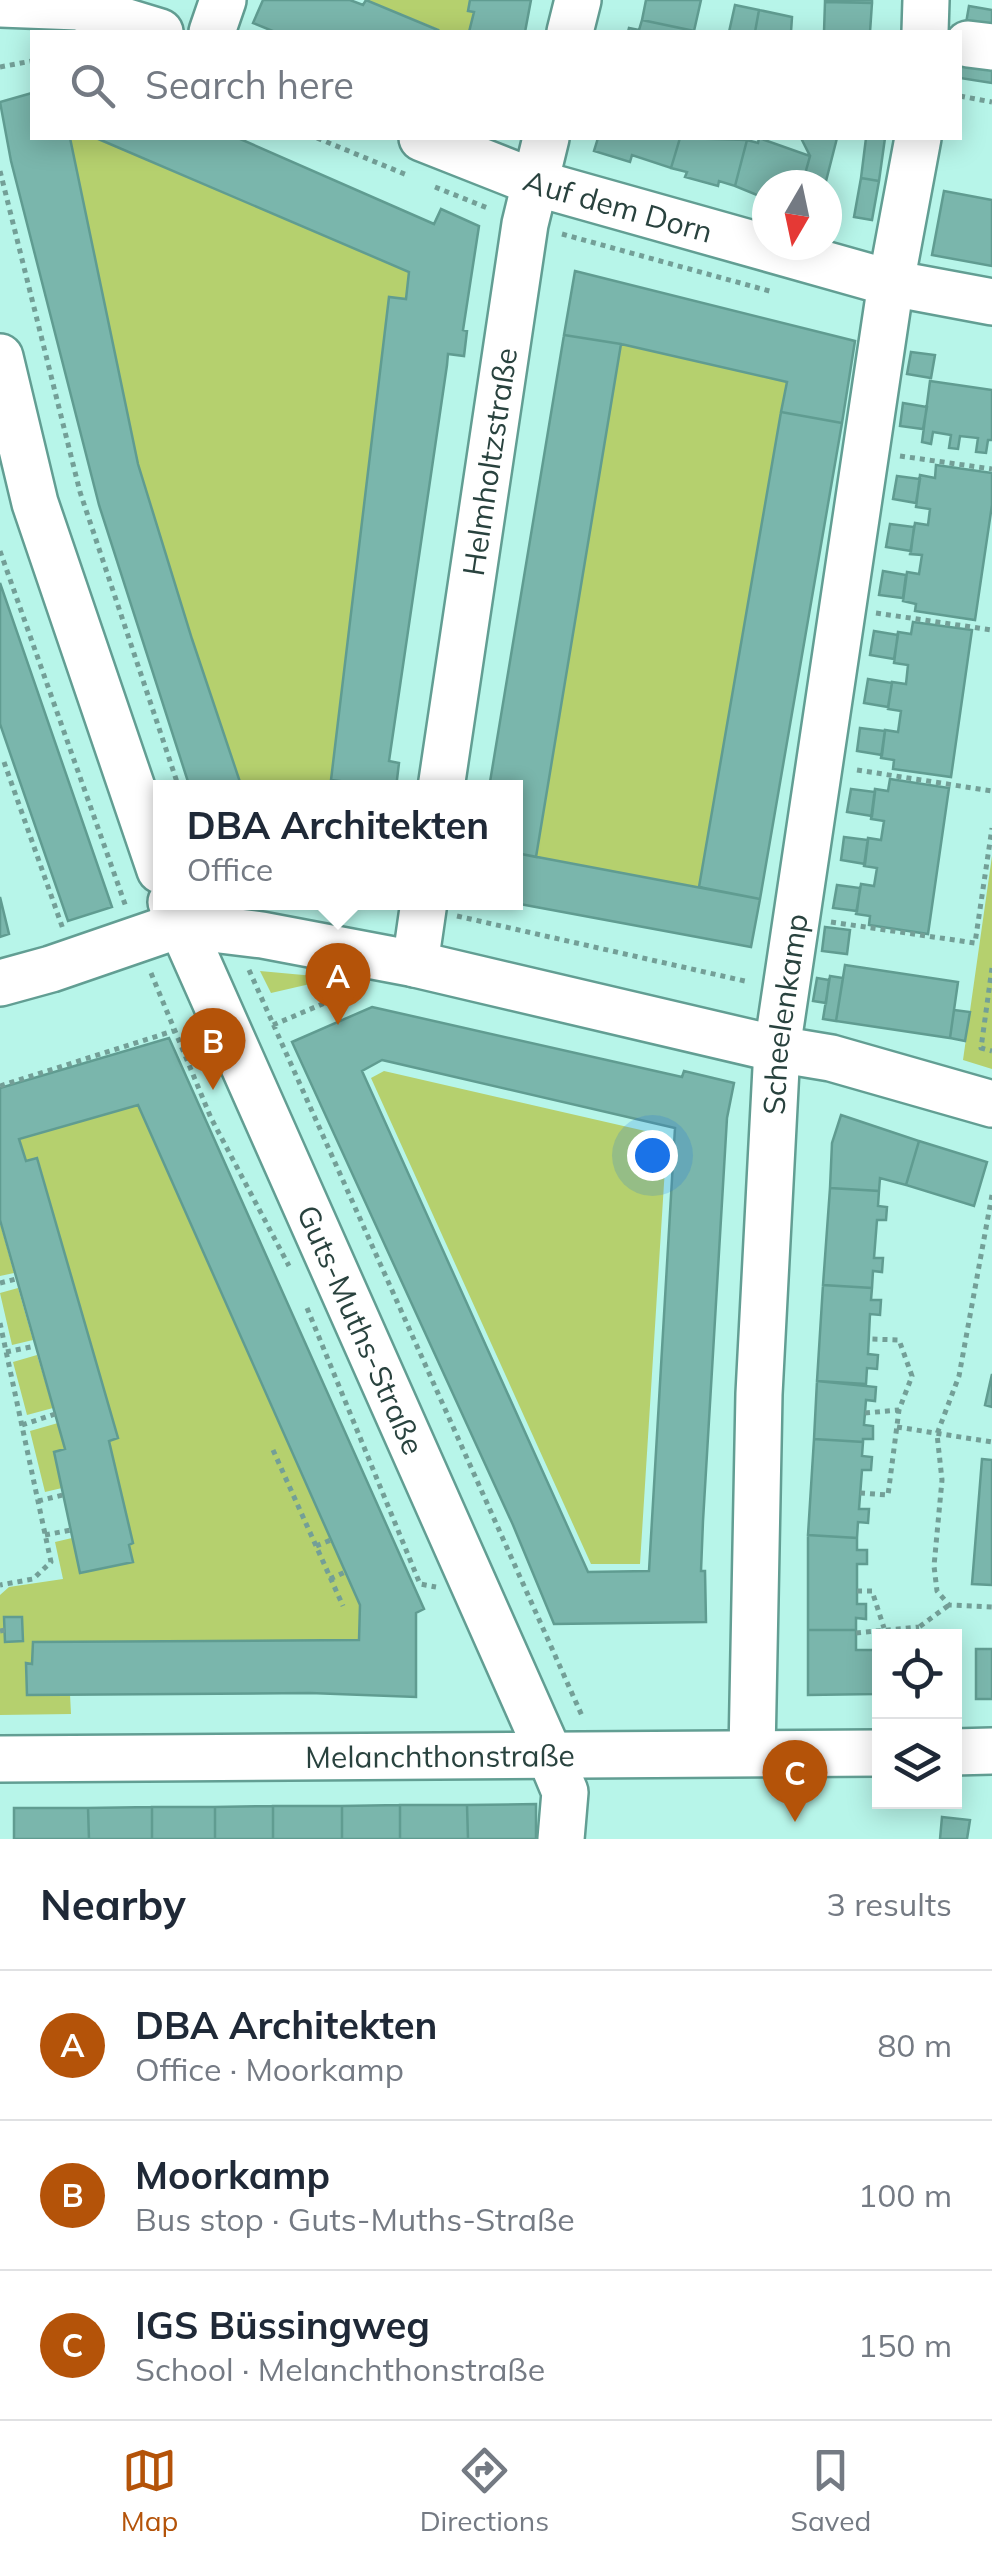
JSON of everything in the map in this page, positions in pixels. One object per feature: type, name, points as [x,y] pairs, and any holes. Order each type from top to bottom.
[{"type":"street","points":[[213,30],[224,0]]},
{"type":"street","points":[[570,30],[578,0]]},
{"type":"street","points":[[925,30],[926,0]]},
{"type":"street","points":[[0,4],[78,6],[154,30]]},
{"type":"street","name":"Auf dem Dorn","points":[[427,140],[536,183],[891,283],[992,302]]},
{"type":"street","name":"Helmholtzstraße","points":[[442,780],[524,224],[546,140]]},
{"type":"street","name":"Scheelenkamp","points":[[752,1754],[759,1394],[777,1049],[891,283],[918,140]]},
{"type":"street","points":[[0,357],[17,509],[153,852]]},
{"type":"street","points":[[415,964],[423,910]]},
{"type":"street","points":[[0,982],[74,960],[175,914],[231,930],[415,964],[830,1058],[992,1104]]},
{"type":"street","name":"Guts-Muths-Straße","points":[[175,914],[550,1756],[565,1792],[561,1839]]},
{"type":"street","points":[[962,1752],[992,1751]]},
{"type":"street","name":"Melanchthonstraße","points":[[0,1758],[872,1753]]},
{"type":"path","points":[[0,67],[30,61]]},
{"type":"path","points":[[962,96],[992,102]]},
{"type":"path","points":[[0,171],[80,492],[177,780]]},
{"type":"path","points":[[867,451],[992,469]]},
{"type":"path","points":[[845,608],[992,630]]},
{"type":"path","points":[[12,760],[2,763],[74,960]]},
{"type":"path","points":[[821,765],[992,791]]},
{"type":"path","points":[[797,917],[975,943],[992,828]]},
{"type":"path","points":[[441,910],[786,990]]},
{"type":"path","points":[[231,930],[584,1720]]},
{"type":"path","points":[[274,1025],[415,964]]},
{"type":"path","points":[[992,968],[980,1048],[992,1051]]},
{"type":"path","points":[[0,1086],[174,1031]]},
{"type":"path","points":[[950,1605],[937,1591],[934,1566],[942,1480],[937,1434],[958,1376],[992,1195]]},
{"type":"path","points":[[982,1242],[992,1248]]},
{"type":"path","points":[[0,1283],[16,1279]]},
{"type":"path","points":[[0,1323],[51,1562],[33,1579],[0,1584]]},
{"type":"path","points":[[860,1493],[888,1495],[899,1410],[912,1376],[899,1340],[869,1338]]},
{"type":"path","points":[[6,1352],[34,1346]]},
{"type":"path","points":[[865,1413],[899,1410]]},
{"type":"path","points":[[22,1424],[56,1414]]},
{"type":"path","points":[[897,1427],[992,1442]]},
{"type":"path","points":[[273,1450],[343,1606]]},
{"type":"path","points":[[38,1501],[63,1495]]},
{"type":"path","points":[[45,1535],[70,1530]]},
{"type":"path","points":[[316,1546],[331,1540]]},
{"type":"path","points":[[330,1579],[345,1572]]},
{"type":"path","points":[[856,1591],[872,1590],[884,1628]]},
{"type":"path","points":[[856,1632],[919,1627],[950,1605],[992,1607]]},
{"type":"green space","points":[[367,0],[470,0],[468,10],[474,12],[470,30],[438,29]]},
{"type":"green space","points":[[70,140],[101,140],[409,272],[406,299],[389,298],[331,779],[336,780],[240,780],[138,464]]},
{"type":"green space","points":[[621,344],[787,382],[699,887],[536,857]]},
{"type":"green space","points":[[992,856],[992,1069],[963,1060]]},
{"type":"green space","points":[[260,971],[336,978],[271,993]]},
{"type":"green space","points":[[384,1071],[667,1136],[640,1564],[591,1564],[371,1078]]},
{"type":"green space","points":[[138,1105],[360,1605],[359,1640],[33,1642],[32,1664],[26,1664],[27,1694],[70,1694],[71,1714],[0,1715],[0,1595],[9,1587],[63,1579],[55,1542],[72,1538],[81,1573],[133,1543],[109,1441],[118,1438],[38,1159],[26,1161],[19,1139]]},
{"type":"green space","points":[[0,1223],[14,1273],[0,1276]]},
{"type":"green space","points":[[18,1288],[33,1340],[12,1345],[0,1293]]},
{"type":"green space","points":[[37,1355],[53,1408],[27,1415],[13,1362]]},
{"type":"green space","points":[[58,1423],[65,1449],[62,1488],[45,1492],[30,1431]]},
{"type":"building","points":[[263,0],[350,0],[363,5],[366,0],[438,30],[270,30],[253,23]]},
{"type":"building","points":[[470,0],[531,0],[525,30],[470,30],[474,12],[468,11]]},
{"type":"building","points":[[646,0],[701,0],[694,30],[642,20]]},
{"type":"building","points":[[872,0],[872,3],[825,2]]},
{"type":"building","points":[[825,2],[872,3],[870,30],[824,30]]},
{"type":"building","points":[[735,5],[759,10],[755,30],[729,30]]},
{"type":"building","points":[[969,6],[992,10],[992,33],[965,29]]},
{"type":"building","points":[[759,10],[792,17],[791,30],[755,30]]},
{"type":"building","points":[[642,20],[689,30],[639,30]]},
{"type":"building","points":[[992,60],[992,83],[962,78],[962,62]]},
{"type":"building","points":[[30,94],[30,140],[70,140],[138,464],[239,780],[187,780],[99,505],[11,161],[0,102]]},
{"type":"building","points":[[101,140],[243,140],[434,224],[441,209],[479,226],[463,330],[467,331],[464,356],[448,354],[389,761],[399,763],[397,780],[331,780],[389,297],[406,299],[409,272]]},
{"type":"building","points":[[597,140],[679,140],[671,168],[632,155],[630,162],[594,151]]},
{"type":"building","points":[[679,140],[747,140],[735,186],[719,181],[718,186],[685,177],[687,172],[671,168]]},
{"type":"building","points":[[747,140],[765,140],[810,156],[806,170],[752,170],[752,193],[735,186]]},
{"type":"building","points":[[802,140],[836,140],[829,170],[806,170],[810,156]]},
{"type":"building","points":[[866,140],[885,140],[879,181],[861,178]]},
{"type":"building","points":[[861,178],[879,181],[872,220],[854,217]]},
{"type":"building","points":[[944,191],[992,200],[992,266],[932,255]]},
{"type":"building","points":[[575,271],[855,341],[842,423],[781,412],[787,382],[564,335]]},
{"type":"building","points":[[564,335],[621,344],[536,857],[523,854],[523,780],[490,780]]},
{"type":"building","points":[[911,352],[935,355],[931,378],[907,374]]},
{"type":"building","points":[[930,381],[992,390],[992,440],[988,440],[986,453],[976,452],[978,438],[960,436],[958,449],[949,448],[951,435],[933,432],[931,444],[922,442]]},
{"type":"building","points":[[903,403],[927,407],[923,429],[900,426]]},
{"type":"building","points":[[781,412],[842,423],[760,899],[699,887]]},
{"type":"building","points":[[936,465],[992,473],[992,505],[975,620],[915,611],[916,604],[903,601],[907,572],[919,574],[922,555],[910,554],[915,523],[928,525],[930,509],[916,507],[920,475],[935,478]]},
{"type":"building","points":[[897,476],[920,479],[916,503],[893,499]]},
{"type":"building","points":[[890,524],[914,527],[911,551],[886,547]]},
{"type":"building","points":[[883,571],[906,575],[903,598],[879,595]]},
{"type":"building","points":[[0,583],[112,907],[68,921],[0,724]]},
{"type":"building","points":[[913,622],[972,630],[951,777],[893,769],[894,760],[881,758],[885,730],[898,732],[901,711],[888,709],[892,682],[906,684],[908,665],[894,663],[898,632],[911,634]]},
{"type":"building","points":[[874,631],[898,635],[894,659],[870,655]]},
{"type":"building","points":[[868,679],[892,683],[888,707],[864,703]]},
{"type":"building","points":[[860,728],[885,731],[882,755],[857,751]]},
{"type":"building","points":[[890,779],[949,788],[928,934],[869,925],[870,916],[856,914],[861,884],[874,886],[877,868],[864,866],[868,838],[881,840],[884,821],[871,819],[875,789],[888,791]]},
{"type":"building","points":[[851,789],[875,792],[872,816],[847,812]]},
{"type":"building","points":[[844,837],[868,840],[865,864],[841,860]]},
{"type":"building","points":[[523,854],[760,899],[751,947],[523,905]]},
{"type":"building","points":[[837,885],[860,888],[857,911],[833,908]]},
{"type":"building","points":[[0,897],[9,934],[0,937]]},
{"type":"building","points":[[825,927],[850,930],[847,954],[822,951]]},
{"type":"building","points":[[845,965],[958,982],[950,1038],[836,1021]]},
{"type":"building","points":[[830,976],[843,978],[836,1021],[823,1019]]},
{"type":"building","points":[[817,978],[829,980],[826,1003],[813,1001]]},
{"type":"building","points":[[372,1007],[682,1077],[684,1071],[734,1083],[727,1118],[703,1521],[701,1571],[705,1571],[706,1622],[554,1624],[513,1525],[292,1042]],"holes":[[[382,1060],[675,1128],[649,1571],[588,1572],[362,1071]]]},
{"type":"building","points":[[954,1010],[970,1012],[965,1041],[950,1038]]},
{"type":"building","points":[[169,1038],[424,1609],[416,1613],[416,1697],[310,1693],[27,1695],[26,1663],[32,1664],[33,1642],[359,1640],[360,1605],[138,1105],[19,1139],[26,1161],[37,1158],[118,1438],[109,1441],[133,1543],[129,1545],[133,1562],[80,1573],[54,1452],[65,1449],[0,1220],[0,1088]]},
{"type":"building","points":[[841,1115],[919,1141],[906,1185],[880,1178],[879,1191],[830,1188],[832,1143]]},
{"type":"building","points":[[919,1141],[987,1162],[974,1206],[906,1185]]},
{"type":"building","points":[[830,1188],[879,1191],[878,1206],[887,1207],[886,1220],[877,1220],[874,1258],[883,1258],[882,1272],[873,1271],[872,1288],[823,1285]]},
{"type":"building","points":[[823,1285],[872,1288],[871,1300],[881,1300],[880,1315],[870,1314],[868,1354],[878,1355],[877,1369],[867,1368],[866,1384],[817,1381]]},
{"type":"building","points":[[992,1374],[992,1407],[985,1405]]},
{"type":"building","points":[[817,1381],[876,1387],[875,1401],[866,1400],[864,1425],[873,1426],[873,1439],[814,1439]]},
{"type":"building","points":[[814,1439],[863,1442],[862,1456],[872,1457],[871,1470],[862,1470],[859,1509],[869,1509],[868,1523],[858,1522],[857,1538],[808,1535]]},
{"type":"building","points":[[982,1459],[992,1460],[992,1585],[972,1584]]},
{"type":"building","points":[[808,1535],[857,1538],[857,1550],[867,1550],[867,1564],[857,1564],[857,1604],[866,1604],[866,1619],[856,1618],[856,1630],[808,1630]]},
{"type":"building","points":[[4,1617],[22,1617],[23,1641],[5,1642]]},
{"type":"building","points":[[808,1630],[856,1630],[856,1650],[872,1650],[872,1694],[808,1695]]},
{"type":"building","points":[[976,1649],[992,1649],[992,1699],[976,1699]]},
{"type":"building","points":[[536,1804],[536,1839],[468,1839],[467,1805]]},
{"type":"building","points":[[400,1805],[467,1805],[468,1839],[400,1839]]},
{"type":"building","points":[[400,1805],[400,1839],[342,1839],[342,1806]]},
{"type":"building","points":[[273,1806],[273,1839],[215,1839],[215,1807]]},
{"type":"building","points":[[273,1806],[342,1806],[342,1839],[273,1839]]},
{"type":"building","points":[[152,1807],[152,1839],[89,1839],[88,1808]]},
{"type":"building","points":[[152,1807],[215,1807],[215,1839],[152,1839]]},
{"type":"building","points":[[14,1808],[88,1808],[89,1839],[14,1839]]},
{"type":"building","points":[[942,1817],[970,1820],[967,1839],[940,1839]]},
{"type":"place","name":"DBA Architekten","points":[[338,1025]]},
{"type":"place","name":"Moorkamp","points":[[213,1090]]},
{"type":"place","name":"IGS Büssingweg","points":[[795,1822]]}]
